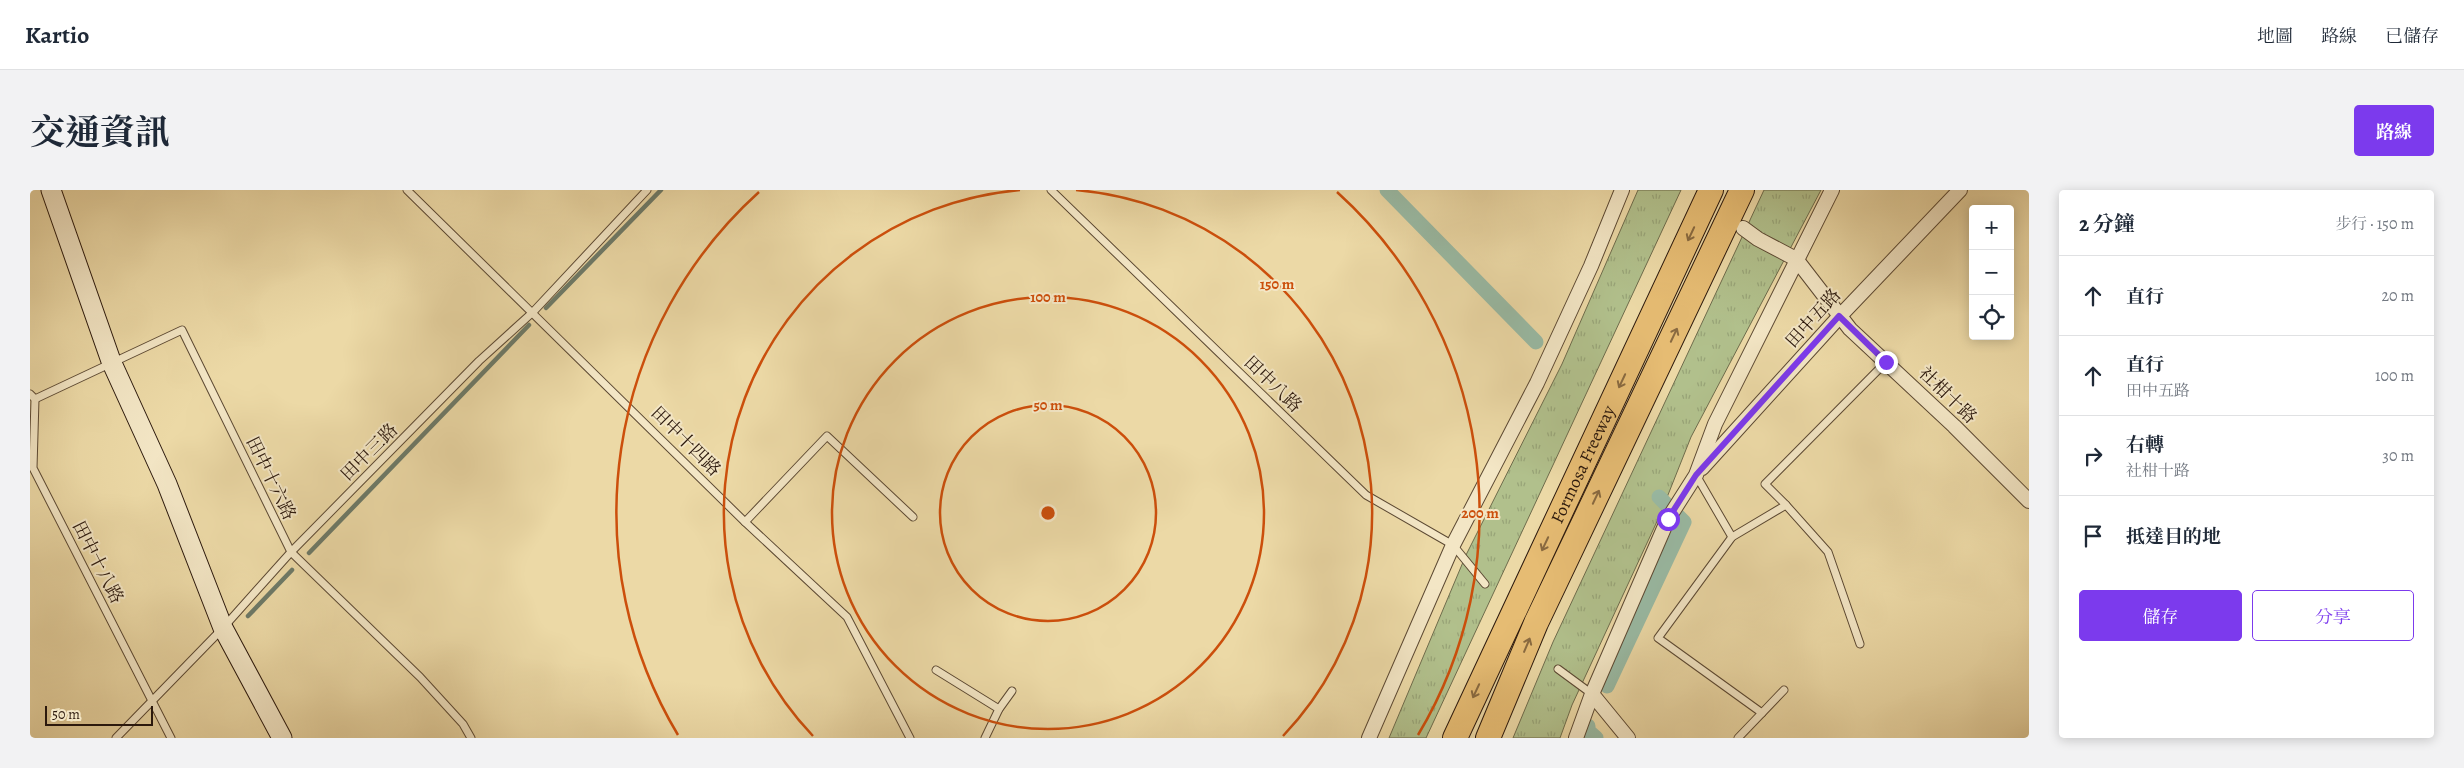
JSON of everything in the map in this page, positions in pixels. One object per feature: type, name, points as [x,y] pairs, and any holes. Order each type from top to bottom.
[{"type":"highway","name":"Formosa Freeway","points":[[1455,738],[1711,190]]},
{"type":"highway","name":"Formosa Freeway","points":[[1488,738],[1536,624],[1742,190]]},
{"type":"street","points":[[51,190],[111,361],[167,484],[223,628],[282,738]]},
{"type":"street","points":[[1369,738],[1453,545],[1537,384],[1622,190]]},
{"type":"street","points":[[1576,738],[1592,694],[1668,519],[1696,475],[1715,424],[1832,190]]},
{"type":"street","name":"田中五路","points":[[1696,475],[1839,316],[1960,190]]},
{"type":"street","points":[[1743,228],[1796,259]]},
{"type":"street","name":"社柑十路","points":[[1796,259],[1839,316],[2029,501]]},
{"type":"street","points":[[1592,694],[1628,738]]},
{"type":"lane","name":"田中十四路","points":[[407,190],[746,522],[847,617],[910,738]]},
{"type":"lane","name":"田中三路","points":[[116,738],[223,628],[291,552],[479,361],[533,312],[647,190]]},
{"type":"lane","name":"田中八路","points":[[1051,190],[1366,495],[1453,545],[1485,584]]},
{"type":"lane","name":"田中十六路","points":[[33,396],[182,330],[291,552],[420,677],[463,724],[471,738]]},
{"type":"lane","points":[[1860,644],[1828,552],[1765,484],[1886,362]]},
{"type":"lane","name":"田中十八路","points":[[33,396],[32,467],[171,738]]},
{"type":"lane","points":[[746,522],[827,436],[913,518]]},
{"type":"lane","points":[[1696,475],[1732,537]]},
{"type":"lane","points":[[1762,713],[1658,638],[1732,537],[1786,505]]},
{"type":"lane","points":[[1558,669],[1592,694]]},
{"type":"lane","points":[[936,670],[999,709]]},
{"type":"lane","points":[[1738,738],[1784,690]]},
{"type":"lane","points":[[985,738],[999,709],[1012,691]]},
{"type":"green space","points":[[1638,190],[1681,190],[1426,738],[1389,738],[1466,555],[1562,364]]},
{"type":"green space","points":[[1764,190],[1821,190],[1691,437],[1660,515],[1572,705],[1560,738],[1513,738],[1553,642]]},
{"type":"waterway","points":[[546,308],[661,190]]},
{"type":"waterway","points":[[1387,190],[1536,342]]},
{"type":"waterway","points":[[309,553],[529,325]]},
{"type":"waterway","points":[[1607,686],[1684,522],[1659,497]]},
{"type":"waterway","points":[[248,616],[292,570]]},
{"type":"waterway","points":[[1588,726],[1588,731],[1596,738]]},
{"type":"route","points":[[1668,519],[1696,475],[1839,316],[1850,329],[1886,362]]}]
